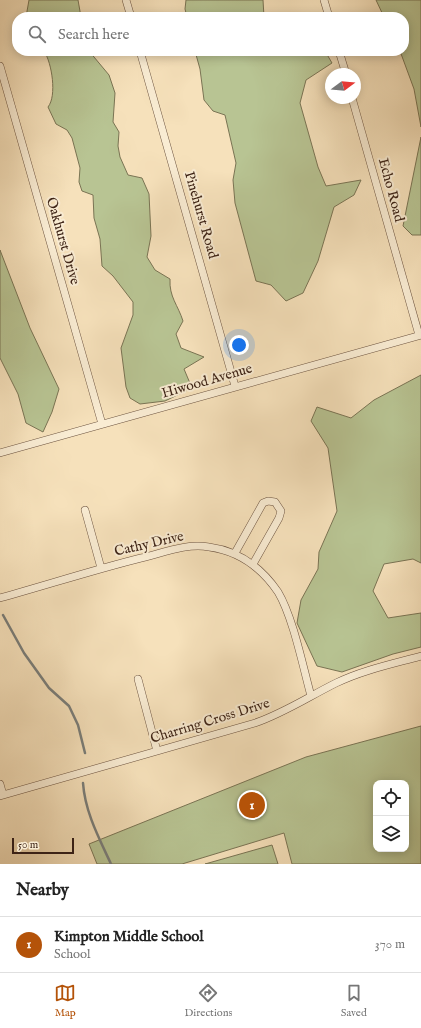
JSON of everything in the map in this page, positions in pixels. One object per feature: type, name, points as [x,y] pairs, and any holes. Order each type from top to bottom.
[{"type":"street","points":[[126,0],[130,12]]},
{"type":"street","points":[[324,0],[328,12]]},
{"type":"street","name":"Pinehurst Road","points":[[141,56],[235,386]]},
{"type":"street","points":[[341,56],[344,68]]},
{"type":"street","name":"Oakhurst Drive","points":[[0,66],[102,424]]},
{"type":"street","name":"Echo Road","points":[[354,104],[420,335]]},
{"type":"street","name":"Hiwood Avenue","points":[[0,453],[420,335]]},
{"type":"street","points":[[235,553],[263,503],[268,501],[275,502],[281,512],[279,518],[253,564]]},
{"type":"street","points":[[85,510],[101,568]]},
{"type":"street","name":"Cathy Drive","points":[[0,598],[101,568],[182,548],[209,547],[235,553],[253,564],[272,584],[284,604],[311,696]]},
{"type":"street","name":"Charring Cross Drive","points":[[1,795],[255,723],[286,711],[336,683],[374,668],[421,656]]},
{"type":"street","points":[[138,679],[157,751]]},
{"type":"street","points":[[0,784],[1,795]]},
{"type":"green space","points":[[29,0],[78,0],[80,12],[27,12]]},
{"type":"green space","points":[[186,0],[263,0],[264,12],[186,12]]},
{"type":"green space","points":[[376,0],[421,0],[421,127],[414,89],[402,56],[409,56],[409,12],[382,12]]},
{"type":"green space","points":[[47,56],[93,56],[109,75],[115,93],[113,122],[119,132],[118,146],[120,157],[128,175],[142,178],[149,194],[151,236],[147,257],[155,270],[170,279],[172,296],[183,321],[176,334],[181,348],[204,357],[184,369],[192,388],[165,401],[140,404],[130,398],[126,387],[121,348],[133,315],[133,302],[113,276],[102,266],[100,239],[94,218],[93,195],[82,191],[79,182],[80,168],[72,138],[67,130],[56,124],[48,107],[51,102],[53,88]]},
{"type":"green space","points":[[196,56],[328,56],[332,63],[306,80],[300,103],[318,167],[326,186],[361,180],[354,195],[334,207],[318,261],[303,293],[286,301],[271,285],[256,281],[235,203],[233,180],[236,163],[225,115],[213,111],[204,100],[200,69]]},
{"type":"green space","points":[[421,137],[421,235],[412,235],[403,226]]},
{"type":"green space","points":[[0,250],[30,328],[59,389],[52,412],[43,432],[26,423],[18,394],[0,358]]},
{"type":"green space","points":[[421,375],[421,563],[413,559],[384,564],[373,591],[388,618],[421,613],[421,647],[393,654],[342,672],[317,666],[297,623],[301,600],[318,569],[319,552],[337,511],[328,448],[311,421],[317,407],[351,418],[374,400]]},
{"type":"green space","points":[[421,726],[421,864],[292,864],[284,833],[182,864],[97,864],[89,844],[306,757]]},
{"type":"green space","points":[[272,845],[278,864],[205,864]]},
{"type":"waterway","points":[[3,615],[24,653],[49,688],[69,706],[78,725],[85,753]]},
{"type":"waterway","points":[[83,783],[84,794],[90,815],[97,835],[111,864]]},
{"type":"place","name":"Kimpton Middle School","points":[[252,805]]}]
